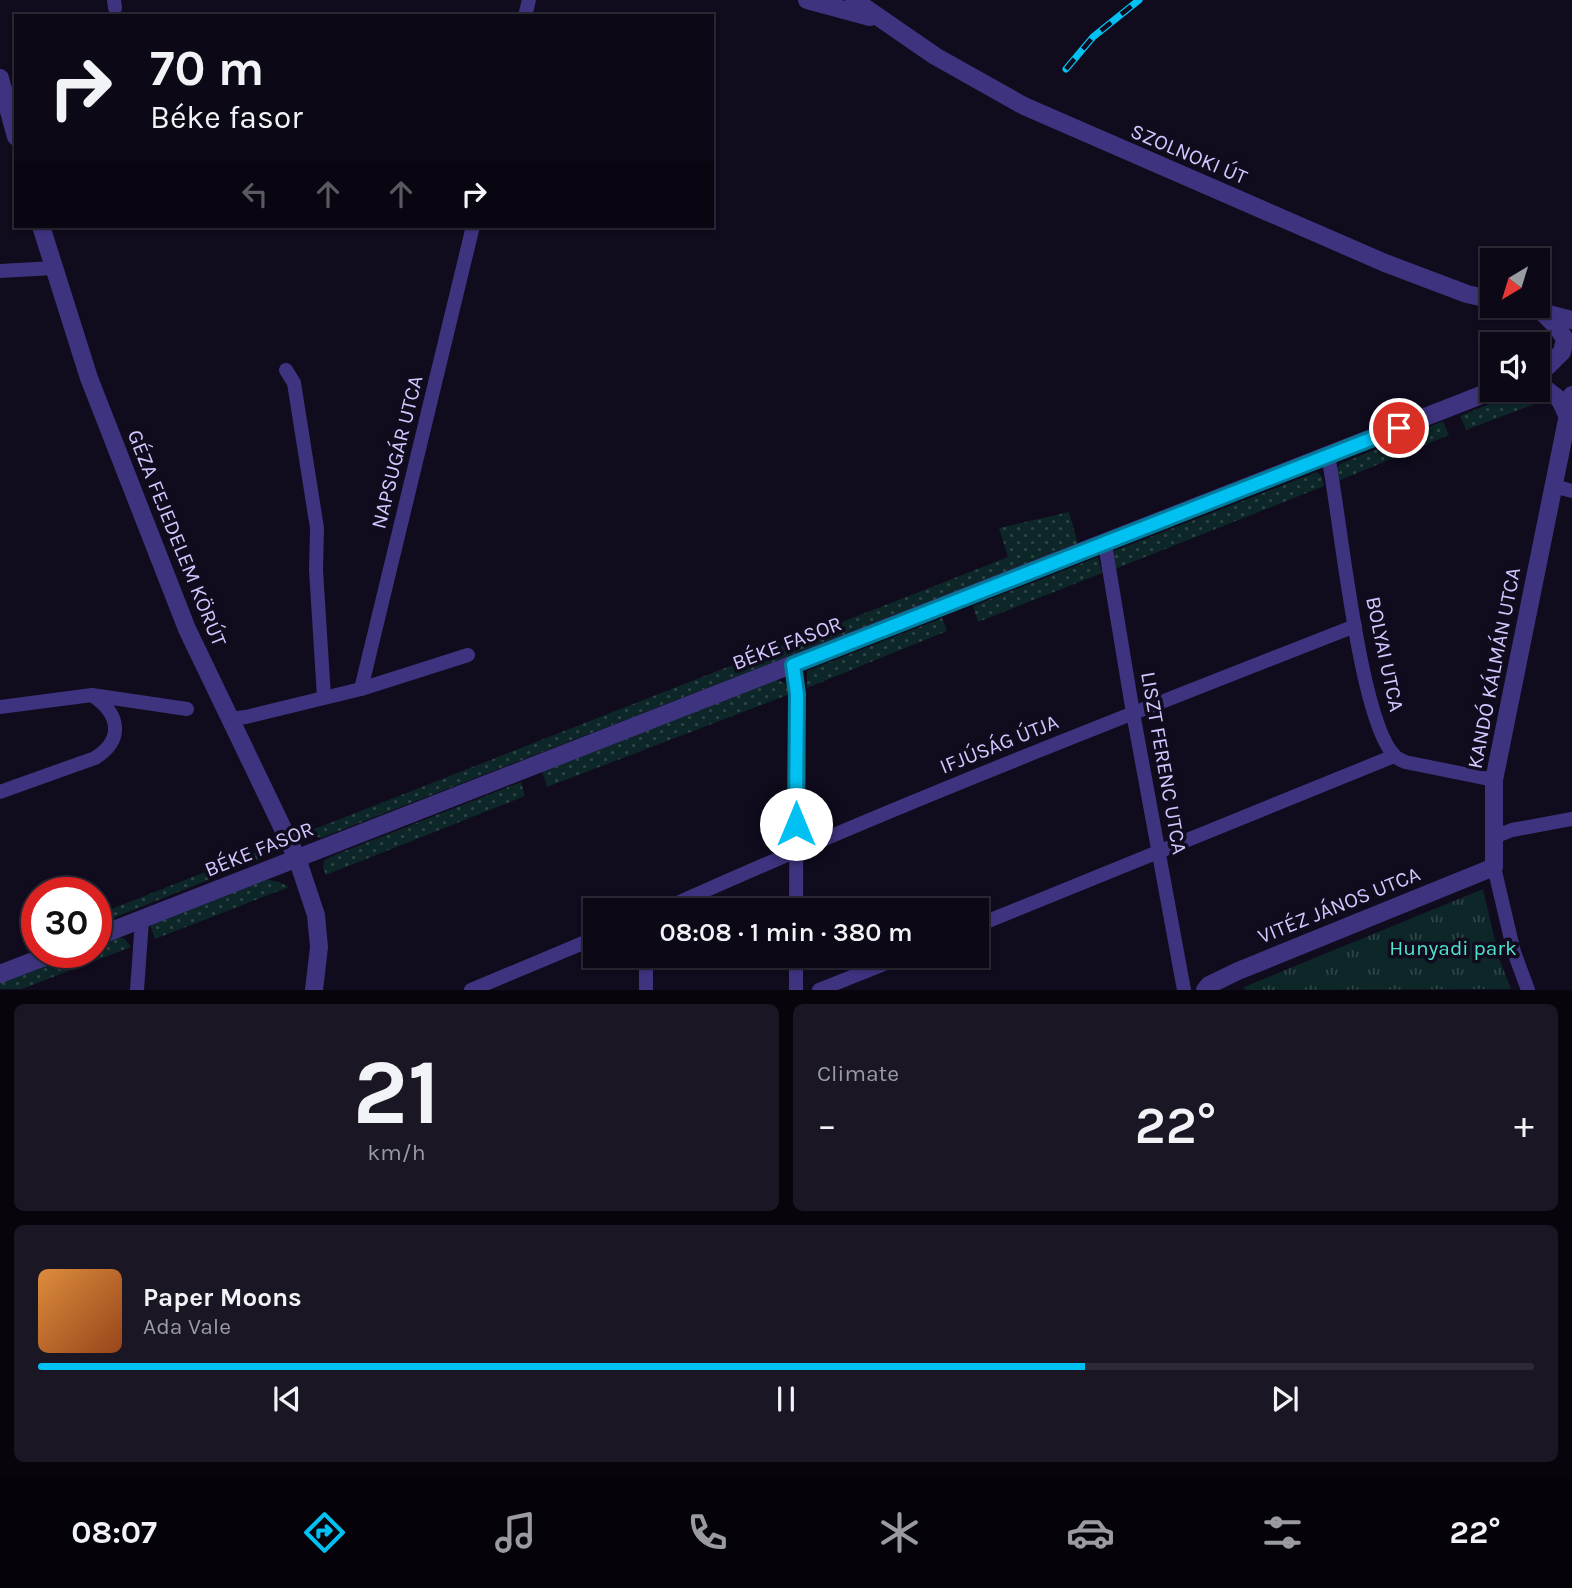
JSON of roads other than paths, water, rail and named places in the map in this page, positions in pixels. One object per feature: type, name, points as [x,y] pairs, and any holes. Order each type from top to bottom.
[{"type":"street","points":[[807,0],[881,19]]},
{"type":"street","name":"SZOLNOKI ÚT","points":[[854,0],[935,56],[1035,111],[1385,263],[1480,297]]},
{"type":"street","points":[[0,78],[10,133]]},
{"type":"street","name":"GÉZA FEJEDELEM KÖRÚT","points":[[42,228],[89,378],[187,629],[298,858],[316,915],[319,947],[314,989]]},
{"type":"street","name":"NAPSUGÁR UTCA","points":[[361,689],[474,228]]},
{"type":"street","points":[[0,271],[53,268]]},
{"type":"street","points":[[1550,314],[1572,320]]},
{"type":"street","points":[[1549,318],[1568,345],[1550,365]]},
{"type":"street","points":[[1550,371],[1572,363]]},
{"type":"street","points":[[286,370],[294,383],[317,528],[316,570],[324,697]]},
{"type":"street","points":[[1550,386],[1560,400],[1567,417]]},
{"type":"street","name":"KANDÓ KÁLMÁN UTCA","points":[[1528,989],[1514,952],[1494,867],[1494,780],[1572,395]]},
{"type":"street","name":"BÉKE FASOR","points":[[112,931],[1480,396]]},
{"type":"street","name":"BOLYAI UTCA","points":[[1328,456],[1368,696],[1381,732],[1394,756]]},
{"type":"street","points":[[1553,486],[1572,491]]},
{"type":"street","name":"LISZT FERENC UTCA","points":[[1105,544],[1184,989]]},
{"type":"street","name":"IFJÚSÁG ÚTJA","points":[[689,898],[796,850],[1355,626]]},
{"type":"street","points":[[230,719],[361,689],[468,655]]},
{"type":"street","points":[[793,665],[797,694],[796,898]]},
{"type":"street","points":[[0,792],[95,758],[104,752],[114,737],[114,721],[101,701],[92,695]]},
{"type":"street","points":[[0,707],[92,695],[187,709]]},
{"type":"street","points":[[989,921],[1394,756],[1426,768],[1494,780]]},
{"type":"street","points":[[1494,837],[1512,830],[1572,819]]},
{"type":"street","name":"VITÉZ JÁNOS UTCA","points":[[1205,989],[1238,971],[1494,867]]},
{"type":"street","points":[[137,989],[142,920]]},
{"type":"street","points":[[471,989],[583,943]]},
{"type":"street","points":[[0,974],[21,966]]},
{"type":"street","points":[[646,968],[646,989]]},
{"type":"street","points":[[796,968],[796,989]]},
{"type":"street","points":[[820,989],[873,968]]},
{"type":"railway","points":[[1066,69],[1093,37],[1139,0]]},
{"type":"park label","name":"Hunyadi park","points":[[1453,948]]}]
